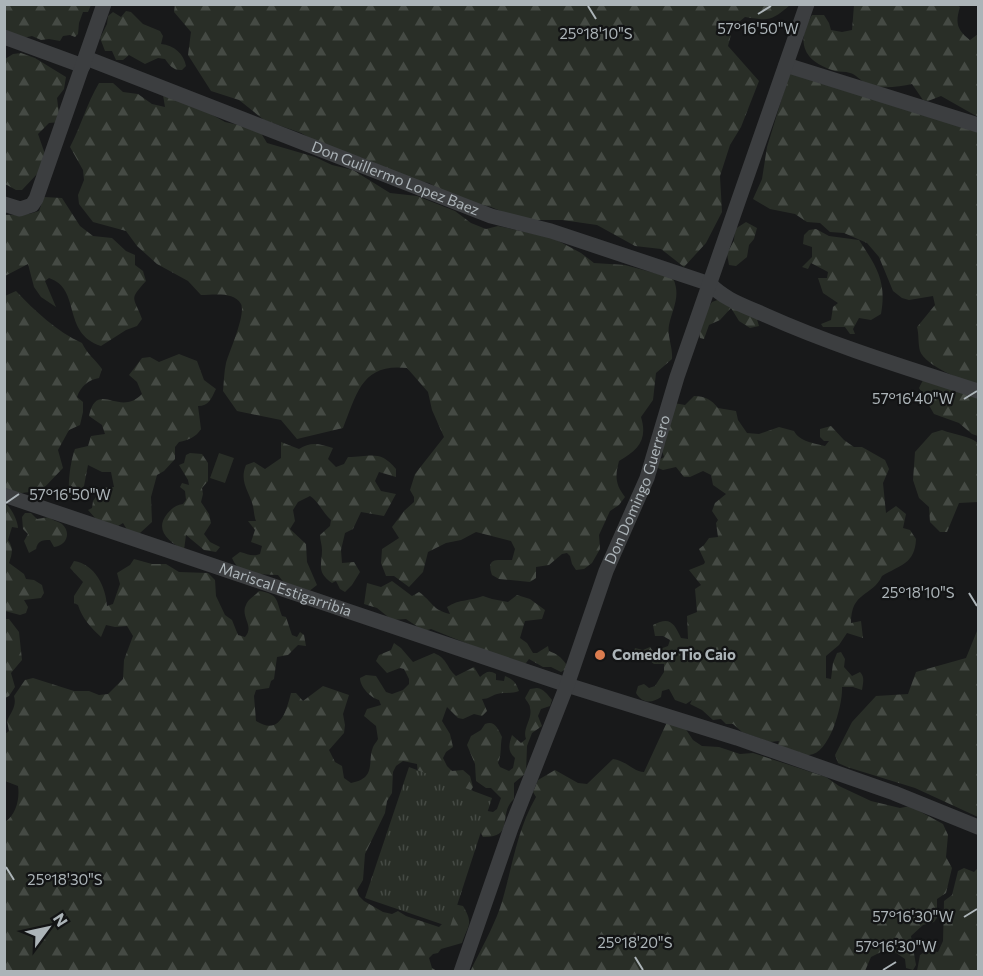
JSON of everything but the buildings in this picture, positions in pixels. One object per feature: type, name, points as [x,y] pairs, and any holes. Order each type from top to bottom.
[{"type":"street","points":[[4,204],[20,208],[32,205],[36,199],[104,4]]},
{"type":"street","name":"Don Domingo Guerrero","points":[[463,971],[512,828],[567,685],[606,571],[647,478],[677,377],[807,4]]},
{"type":"street","name":"Don Guillermo Lopez Baez","points":[[4,37],[85,62],[491,216],[551,231],[710,284],[721,296],[821,338],[978,391]]},
{"type":"street","points":[[786,65],[978,125]]},
{"type":"street","name":"Mariscal Estigarribia","points":[[4,495],[567,685],[737,738],[894,793],[978,826]]},
{"type":"green space","points":[[175,4],[790,5],[774,17],[760,19],[745,17],[733,27],[728,46],[759,81],[741,127],[730,145],[720,176],[722,212],[706,243],[684,267],[661,249],[635,246],[597,225],[562,220],[523,220],[491,207],[457,200],[429,183],[399,177],[363,158],[327,148],[301,133],[264,120],[239,100],[211,91],[188,55],[191,32],[174,12]]},
{"type":"green space","points":[[5,5],[91,5],[88,12],[83,12],[78,34],[75,37],[63,36],[60,41],[41,40],[32,36],[23,38],[5,31]]},
{"type":"green space","points":[[854,5],[957,5],[960,7],[958,22],[962,33],[970,40],[978,34],[978,117],[941,96],[928,101],[923,100],[912,84],[875,87],[852,74],[824,67],[810,57],[804,43],[804,34],[812,15],[824,15],[831,30],[842,32],[852,30]]},
{"type":"green space","points":[[126,11],[131,12],[143,24],[160,31],[163,36],[161,44],[178,51],[186,66],[182,70],[177,70],[165,59],[158,58],[145,64],[129,55],[123,60],[116,60],[112,51],[105,51],[100,38],[108,16],[113,12],[121,17]]},
{"type":"green space","points":[[21,53],[35,58],[66,77],[64,89],[57,98],[60,122],[49,123],[38,134],[45,154],[38,173],[22,190],[16,190],[5,184],[5,59],[13,54]]},
{"type":"green space","points":[[790,72],[978,129],[978,385],[937,367],[923,357],[917,327],[935,305],[933,296],[909,300],[902,298],[893,291],[879,257],[867,243],[844,233],[830,232],[820,223],[807,222],[795,214],[770,209],[753,199],[762,179],[767,147]]},
{"type":"green space","points":[[99,83],[113,83],[123,92],[138,94],[152,104],[165,107],[163,95],[202,109],[225,122],[261,133],[267,143],[353,170],[390,193],[417,196],[455,211],[471,223],[486,229],[498,226],[553,238],[594,263],[625,265],[673,278],[676,296],[669,325],[672,359],[656,373],[653,400],[641,417],[643,432],[640,444],[619,461],[617,480],[625,497],[610,511],[599,535],[600,549],[592,563],[584,569],[576,570],[567,553],[562,554],[549,565],[536,567],[536,578],[530,582],[499,579],[492,575],[490,564],[495,560],[512,560],[515,549],[511,541],[476,532],[428,552],[423,572],[409,587],[394,576],[386,576],[381,563],[382,549],[399,538],[392,527],[414,502],[410,490],[415,474],[444,437],[432,410],[428,392],[407,368],[380,370],[363,383],[343,428],[297,439],[281,420],[237,411],[223,391],[226,363],[240,324],[242,309],[238,300],[228,295],[201,295],[188,281],[157,264],[137,246],[126,231],[93,222],[79,204],[78,195],[84,180],[83,170],[70,147]]},
{"type":"green space","points":[[44,197],[62,198],[80,226],[93,236],[112,238],[126,251],[135,255],[135,265],[143,271],[146,281],[134,299],[142,319],[137,326],[126,330],[101,346],[89,340],[81,331],[65,291],[59,284],[49,278],[45,281],[56,307],[41,297],[34,287],[28,264],[5,276],[5,215],[29,214],[39,211]]},
{"type":"green space","points":[[746,222],[757,228],[754,239],[749,245],[747,257],[736,266],[729,265],[727,254],[734,240],[735,229]]},
{"type":"green space","points":[[816,229],[829,236],[859,240],[879,274],[882,292],[881,314],[871,320],[859,318],[853,329],[855,334],[850,334],[845,327],[823,327],[821,324],[831,320],[833,307],[838,303],[823,293],[818,278],[827,278],[828,272],[811,263],[808,269],[802,267],[812,257],[812,247],[803,244],[804,235],[809,230]]},
{"type":"green space","points":[[16,291],[46,320],[63,333],[82,343],[102,369],[99,378],[85,384],[77,397],[83,402],[83,412],[80,425],[69,430],[58,450],[63,468],[40,492],[14,494],[5,492],[5,296]]},
{"type":"green space","points":[[720,299],[756,316],[759,326],[750,328],[739,321],[731,308],[720,320],[709,325],[704,339],[700,338],[698,323],[712,302]]},
{"type":"green space","points":[[179,354],[197,361],[204,380],[216,389],[207,403],[198,406],[201,429],[192,438],[179,442],[175,447],[175,459],[157,475],[151,497],[152,522],[140,533],[129,533],[123,523],[115,528],[96,519],[88,510],[92,508],[93,501],[102,488],[114,487],[111,472],[102,472],[88,465],[84,486],[70,501],[69,482],[73,454],[75,449],[88,446],[91,436],[105,434],[102,425],[89,416],[97,400],[125,402],[133,400],[142,394],[137,382],[129,375],[142,358],[150,357],[159,362]]},
{"type":"green space","points":[[923,380],[978,395],[978,436],[959,423],[934,414],[919,388]]},
{"type":"green space","points":[[694,396],[708,399],[718,408],[736,411],[738,420],[747,433],[759,434],[779,427],[794,431],[808,442],[825,446],[829,441],[824,441],[820,437],[820,429],[831,426],[854,447],[862,447],[885,460],[889,469],[883,483],[886,513],[896,506],[906,514],[903,528],[910,530],[916,539],[910,559],[882,576],[878,583],[854,605],[851,623],[861,621],[863,638],[847,633],[839,645],[826,656],[826,678],[831,679],[833,663],[837,653],[841,652],[845,659],[844,667],[852,676],[860,672],[862,674],[862,690],[842,687],[838,716],[829,738],[816,752],[809,755],[777,747],[779,741],[770,742],[742,732],[733,724],[726,724],[721,719],[713,720],[702,710],[690,704],[692,700],[686,704],[675,700],[669,689],[662,691],[661,697],[654,701],[644,701],[636,693],[638,686],[644,684],[649,688],[655,686],[664,672],[664,664],[654,664],[645,657],[640,658],[633,655],[635,648],[643,650],[650,647],[655,654],[668,646],[670,640],[663,636],[655,636],[653,625],[664,621],[674,625],[681,638],[688,639],[687,616],[697,612],[695,589],[701,585],[689,570],[704,564],[699,549],[709,538],[718,537],[716,523],[718,520],[712,511],[715,503],[726,494],[713,485],[711,475],[703,471],[690,477],[684,477],[676,467],[663,470],[658,468],[657,461],[664,457],[661,448],[665,444],[674,403],[685,405]]},
{"type":"green space","points":[[942,430],[978,443],[978,502],[959,503],[947,532],[940,532],[930,522],[929,507],[919,498],[913,480],[915,452],[932,433]]},
{"type":"green space","points":[[281,442],[299,449],[312,444],[333,448],[328,459],[336,467],[344,464],[348,457],[380,456],[396,469],[396,477],[379,472],[375,481],[381,491],[396,494],[384,516],[361,512],[353,529],[345,533],[341,550],[342,563],[354,562],[360,572],[345,592],[340,589],[336,581],[332,583],[322,572],[320,535],[330,526],[331,520],[310,496],[298,502],[293,510],[295,521],[290,529],[306,544],[307,562],[317,585],[308,592],[285,584],[278,575],[246,572],[236,565],[232,558],[240,552],[260,554],[262,546],[251,542],[255,530],[248,521],[256,521],[244,481],[244,471],[246,465],[254,462],[265,469],[281,458]]},
{"type":"green space","points":[[219,453],[234,458],[225,483],[210,478]]},
{"type":"green space","points":[[202,454],[208,463],[208,481],[202,488],[201,502],[209,514],[211,523],[204,534],[210,542],[220,547],[216,552],[204,550],[186,535],[184,550],[173,543],[163,530],[163,520],[167,514],[186,500],[185,491],[180,487],[182,483],[189,485],[188,480],[179,465],[184,463],[186,455]]},
{"type":"green space","points":[[4,502],[14,514],[18,528],[12,527],[8,540],[12,551],[9,563],[24,574],[26,579],[34,580],[42,585],[44,593],[41,598],[24,600],[28,607],[26,613],[20,615],[5,611]]},
{"type":"green space","points":[[25,513],[31,513],[37,519],[49,517],[62,524],[67,531],[64,542],[54,547],[50,540],[42,541],[36,549],[29,553],[24,541],[28,534],[23,529],[22,517]]},
{"type":"green space","points":[[134,559],[152,564],[166,564],[179,572],[208,573],[215,580],[216,596],[225,615],[232,620],[238,635],[245,637],[249,629],[245,614],[247,603],[259,591],[273,596],[282,616],[286,617],[292,635],[297,637],[300,632],[304,635],[306,646],[298,645],[288,655],[277,657],[274,679],[269,688],[256,690],[254,696],[256,721],[271,726],[281,720],[291,693],[296,693],[303,701],[323,686],[349,695],[343,714],[344,733],[329,750],[335,762],[342,766],[344,778],[351,783],[365,777],[370,769],[371,753],[378,739],[376,726],[364,716],[367,709],[381,705],[379,700],[366,692],[360,678],[366,675],[376,676],[386,692],[392,694],[403,690],[409,684],[404,669],[400,668],[387,673],[376,661],[379,655],[391,650],[394,643],[413,662],[434,653],[442,658],[456,676],[474,667],[480,677],[491,672],[496,674],[496,680],[504,681],[505,676],[515,684],[519,691],[482,699],[487,711],[482,716],[474,714],[463,719],[458,718],[447,707],[442,721],[450,734],[453,747],[446,752],[443,758],[452,771],[463,770],[470,776],[473,787],[470,792],[418,775],[417,764],[403,761],[396,766],[393,772],[392,793],[365,854],[363,880],[357,890],[364,901],[383,912],[392,914],[398,911],[439,927],[454,904],[463,906],[469,921],[462,943],[441,949],[429,958],[432,968],[437,971],[5,971],[5,822],[14,811],[18,801],[18,786],[5,781],[5,734],[9,731],[7,721],[14,706],[14,696],[25,680],[33,678],[74,691],[89,691],[99,695],[108,694],[123,679],[124,660],[133,636],[127,626],[106,625],[101,637],[94,630],[84,618],[78,605],[74,603],[74,596],[83,582],[70,568],[74,561],[88,567],[93,572],[102,584],[107,606],[113,604],[120,584],[117,573],[130,565]]},
{"type":"green space","points":[[392,581],[412,596],[419,592],[436,608],[450,614],[447,607],[452,604],[483,596],[508,602],[517,595],[530,599],[545,610],[542,619],[525,621],[520,638],[527,643],[533,653],[548,646],[549,651],[559,656],[566,664],[566,669],[561,672],[551,667],[543,667],[529,659],[520,665],[431,629],[424,631],[406,619],[392,620],[377,608],[364,604],[367,583],[381,587]]},
{"type":"green space","points":[[978,605],[978,817],[915,788],[847,767],[838,763],[835,755],[852,722],[876,696],[908,694],[916,672],[966,658],[977,631]]},
{"type":"green space","points":[[4,619],[9,619],[19,632],[22,660],[11,673],[15,687],[5,698]]},
{"type":"green space","points":[[537,688],[544,691],[552,700],[550,706],[541,709],[538,716],[542,726],[532,733],[527,746],[526,773],[514,783],[514,799],[509,805],[503,829],[499,834],[483,837],[478,828],[482,810],[493,812],[497,809],[501,798],[491,788],[486,788],[476,781],[475,764],[467,745],[471,736],[481,730],[485,724],[494,724],[502,737],[498,763],[500,767],[509,771],[513,768],[515,758],[510,750],[511,738],[512,735],[521,743],[526,739],[525,731],[531,712],[530,705],[525,698],[530,689]]},
{"type":"green space","points":[[667,722],[683,725],[693,740],[702,746],[719,747],[740,754],[753,753],[826,777],[839,786],[871,801],[900,808],[910,806],[943,824],[948,835],[946,857],[952,868],[946,893],[937,899],[937,918],[934,922],[923,925],[911,936],[916,965],[913,970],[906,968],[905,959],[889,948],[871,957],[865,971],[470,972],[500,908],[519,837],[536,797],[533,792],[538,780],[555,770],[578,783],[587,784],[613,759],[644,772]]},
{"type":"green space","points":[[409,767],[492,798],[450,927],[365,898]]},
{"type":"green space","points":[[964,868],[974,872],[978,868],[978,971],[917,971],[920,955],[926,951],[938,952],[943,941],[944,901],[952,895],[958,871]]},
{"type":"place","name":"Comedor Tio Caio","points":[[600,655]]}]
